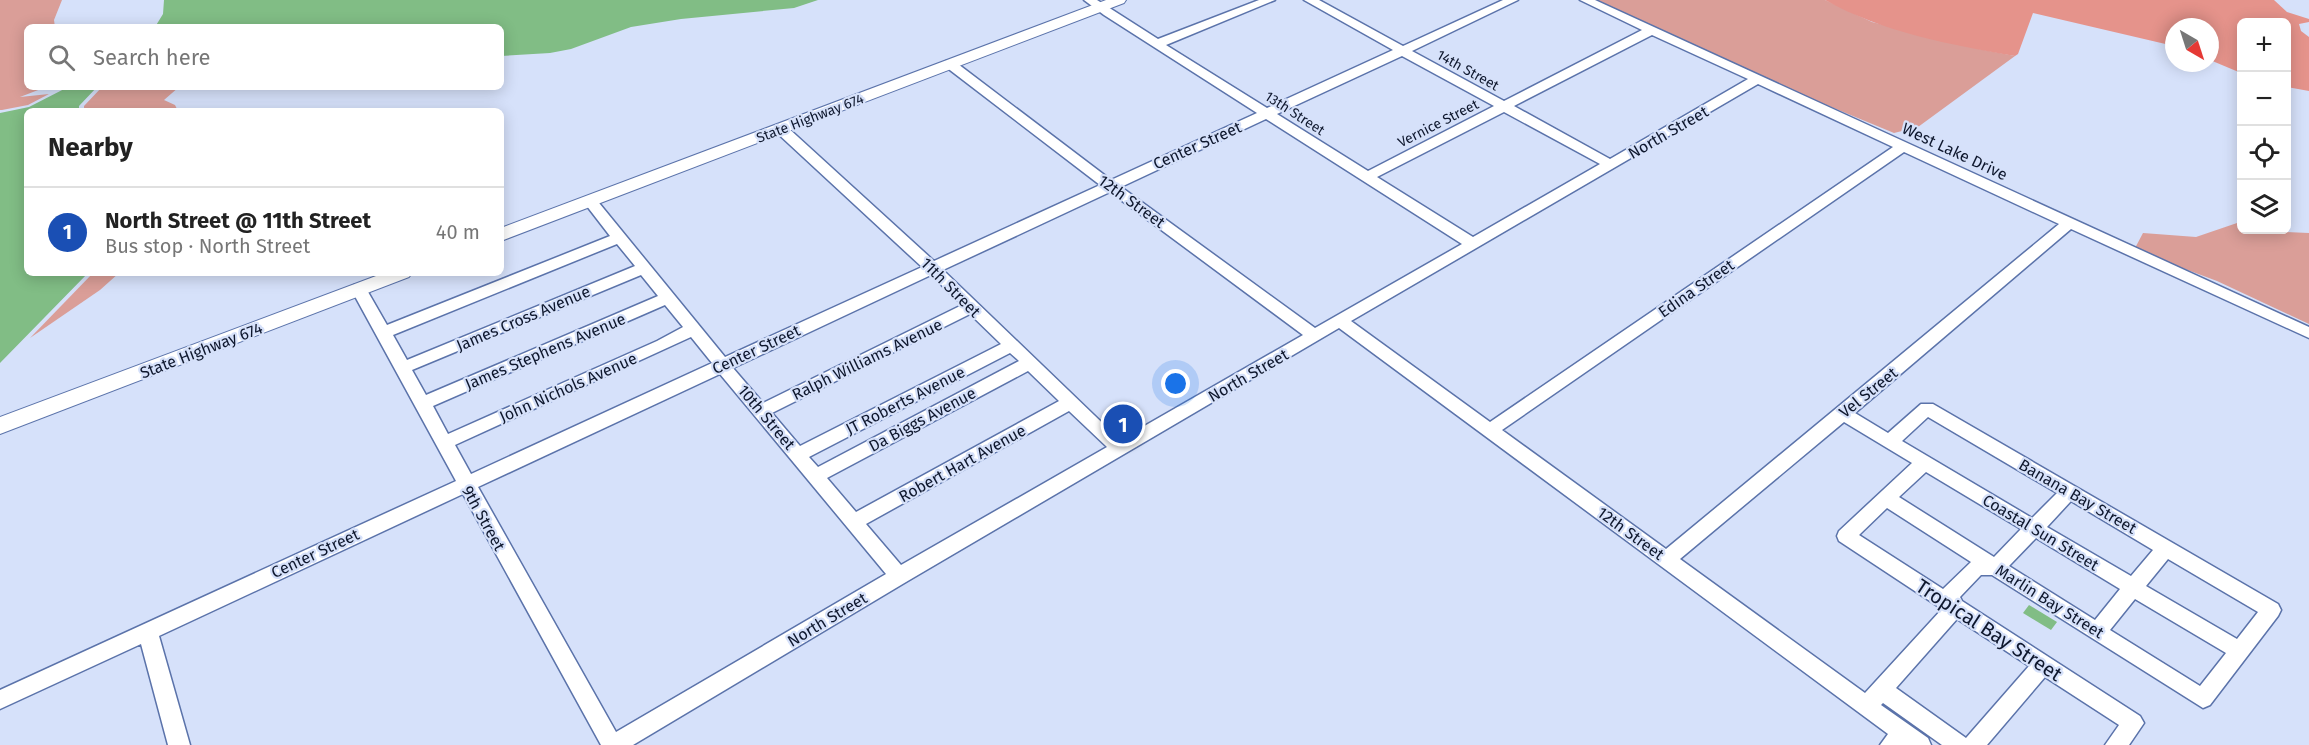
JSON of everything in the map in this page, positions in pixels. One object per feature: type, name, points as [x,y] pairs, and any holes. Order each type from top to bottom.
[{"type":"main road","name":"State Highway 674","points":[[504,234],[950,64],[1095,4],[1119,0]]},
{"type":"main road","name":"State Highway 674","points":[[0,426],[394,276]]},
{"type":"street","points":[[1157,44],[1269,0]]},
{"type":"street","name":"14th Street","points":[[1310,0],[1611,165]]},
{"type":"street","name":"Center Street","points":[[0,699],[1512,0]]},
{"type":"street","name":"West Lake Drive","points":[[1586,0],[2309,333]]},
{"type":"street","name":"13th Street","points":[[1095,4],[1473,244]]},
{"type":"street","name":"Vernice Street","points":[[1367,177],[1652,30]]},
{"type":"street","name":"12th Street","points":[[950,64],[1315,336]]},
{"type":"street","name":"North Street","points":[[613,745],[899,576],[1758,80]]},
{"type":"street","name":"11th Street","points":[[781,129],[932,267],[1119,449]]},
{"type":"street","name":"Edina Street","points":[[1490,430],[1902,147]]},
{"type":"street","name":"10th Street","points":[[590,201],[722,365],[899,576]]},
{"type":"street","name":"Vel Street","points":[[1666,559],[2068,223]]},
{"type":"street","points":[[382,333],[620,237]]},
{"type":"street","name":"James Cross Avenue","points":[[402,368],[644,267]]},
{"type":"street","name":"9th Street","points":[[359,290],[442,443],[613,745]]},
{"type":"street","name":"James Stephens Avenue","points":[[421,404],[668,298]]},
{"type":"street","name":"Ralph Williams Avenue","points":[[762,411],[971,307]]},
{"type":"street","name":"12th Street","points":[[1340,321],[1867,706],[1897,739],[1920,745]]},
{"type":"street","name":"John Nichols Avenue","points":[[442,443],[663,345],[693,329]]},
{"type":"street","name":"JT Roberts Avenue","points":[[798,455],[1011,346]]},
{"type":"street","name":"Da Biggs Avenue","points":[[816,476],[1029,363]]},
{"type":"street","name":"Robert Hart Avenue","points":[[854,522],[1070,403]]},
{"type":"street","name":"Banana Bay Street","points":[[1889,442],[1926,408],[2271,610],[2239,651]]},
{"type":"street","name":"Coastal Sun Street","points":[[1842,413],[2239,651]]},
{"type":"street","points":[[1887,499],[1924,463]]},
{"type":"street","points":[[1867,706],[1955,608],[1949,594],[1976,568],[1996,567],[2070,491]]},
{"type":"street","name":"Tropical Bay Street","points":[[1887,499],[1846,536],[2133,723],[2116,745]]},
{"type":"street","name":"Marlin Bay Street","points":[[1887,499],[2203,699],[2239,651]]},
{"type":"street","points":[[2097,632],[2166,547]]},
{"type":"street","points":[[147,631],[179,745]]},
{"type":"street","points":[[1973,745],[2043,665]]},
{"type":"street","points":[[1882,690],[1959,745]]},
{"type":"shaded area","points":[[0,0],[62,0],[55,24],[24,24],[24,90],[38,90],[20,97],[49,94],[28,105],[0,110]]},
{"type":"shaded area","points":[[164,0],[818,0],[794,8],[681,19],[631,27],[571,49],[550,53],[504,56],[504,24],[157,24],[163,14]]},
{"type":"shaded area","points":[[1591,0],[1825,0],[1872,22],[2015,56],[1918,127],[1894,133],[1756,76]]},
{"type":"shaded area","points":[[1825,0],[2274,0],[2287,12],[2309,19],[2309,22],[2299,24],[2301,31],[2309,37],[2309,91],[2291,88],[2291,18],[2237,18],[2237,71],[2219,64],[2219,18],[2165,18],[2165,44],[2033,13],[2018,54],[2015,56],[1917,36],[1847,11]]},
{"type":"shaded area","points":[[62,90],[94,90],[79,108],[24,108]]},
{"type":"shaded area","points":[[99,90],[176,90],[164,100],[176,108],[84,108]]},
{"type":"shaded area","points":[[24,108],[24,276],[85,276],[0,363],[0,113]]},
{"type":"shaded area","points":[[2237,223],[2237,234],[2309,233],[2309,324],[2217,281],[2134,250],[2143,233],[2196,237]]},
{"type":"shaded area","points":[[90,276],[116,276],[100,290],[30,338]]},
{"type":"shaded area","points":[[2029,605],[2057,622],[2051,630],[2023,613]]},
{"type":"place","name":"North Street @ 11th Street","points":[[1123,424]]}]
